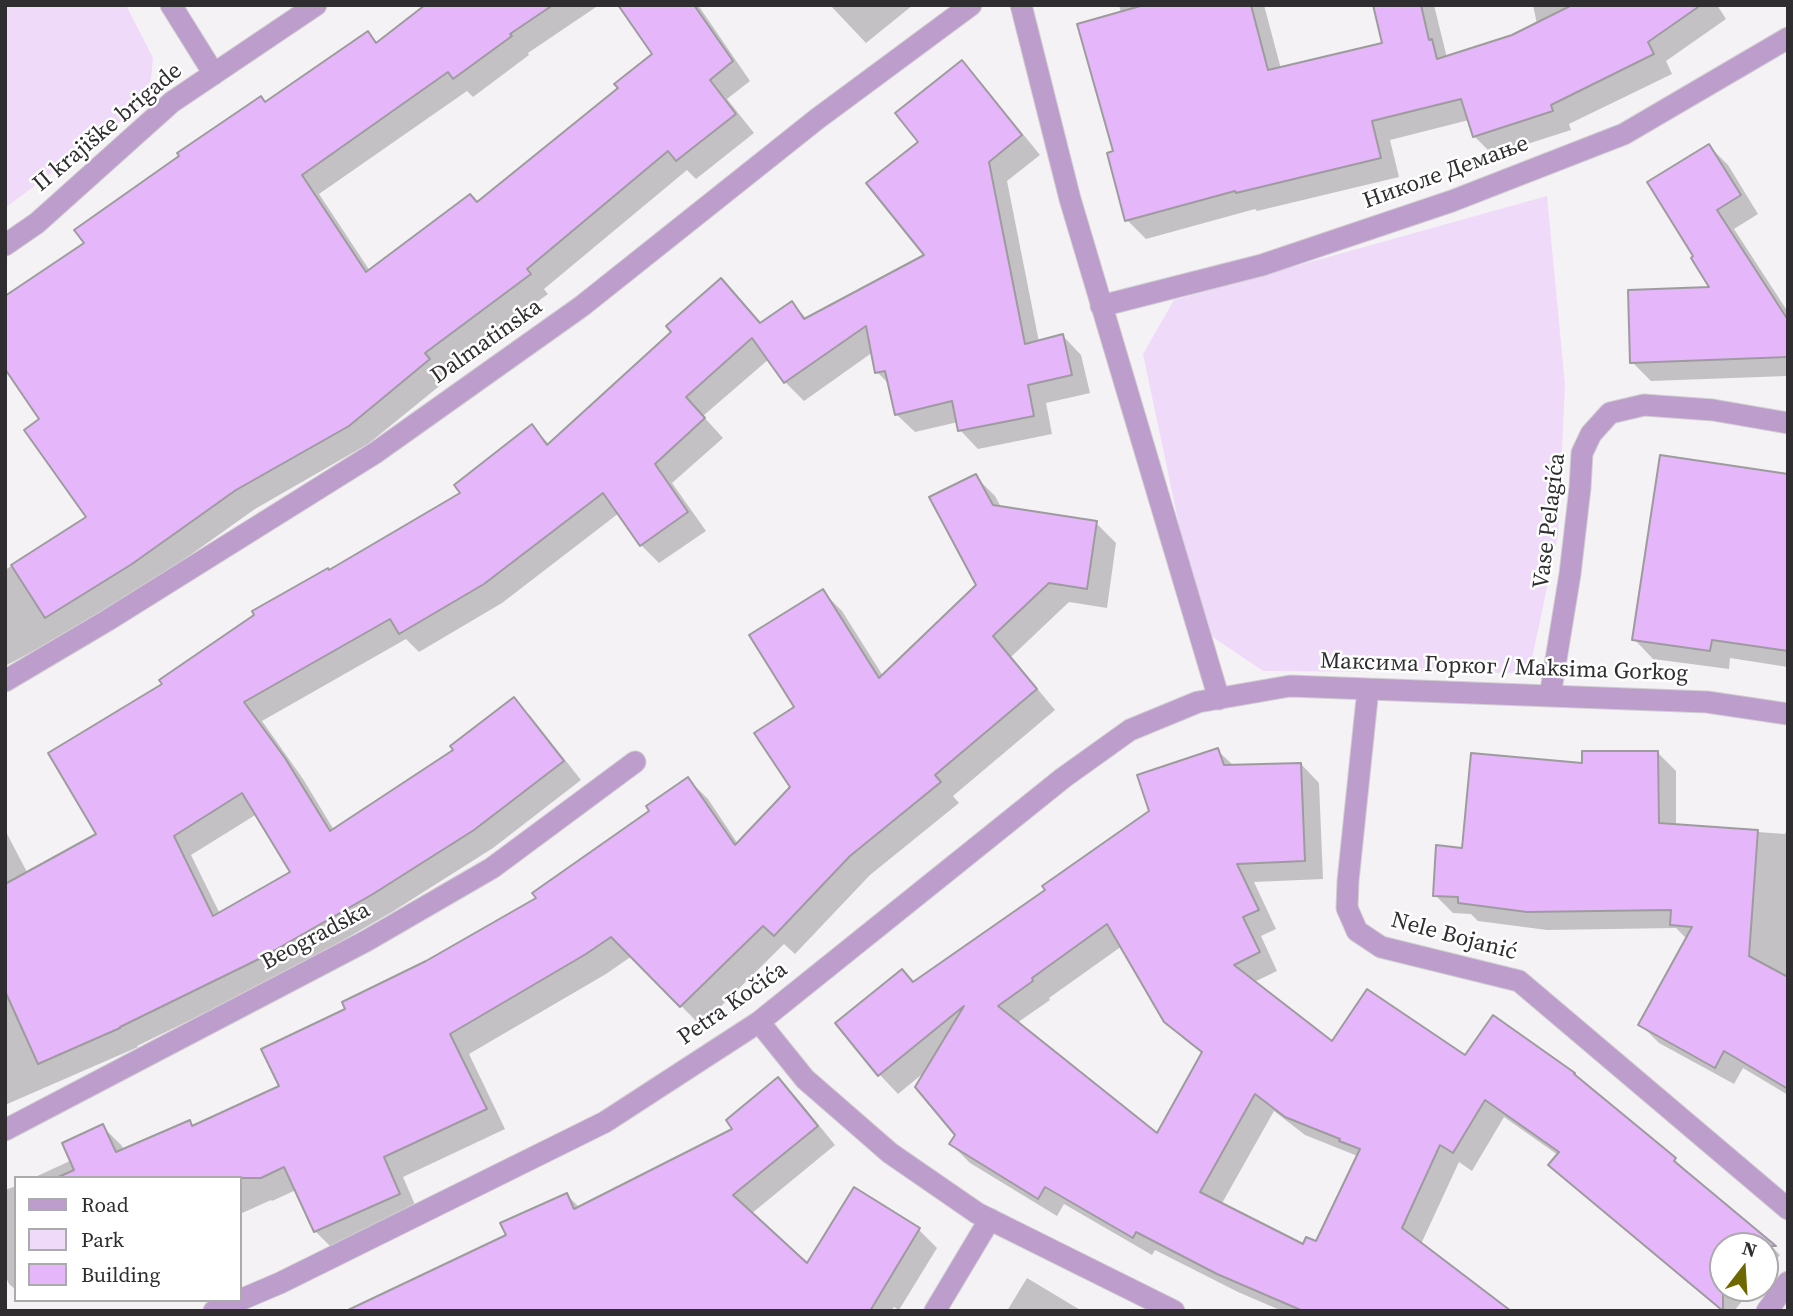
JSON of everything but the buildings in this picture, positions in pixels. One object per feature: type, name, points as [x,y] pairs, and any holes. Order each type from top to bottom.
[{"type":"street","points":[[171,5],[214,74]]},
{"type":"street","name":"II krajiške brigade","points":[[5,245],[37,223],[172,102],[316,5]]},
{"type":"street","name":"Dalmatinska","points":[[5,681],[108,620],[375,453],[582,306],[817,119],[971,5]]},
{"type":"street","points":[[1021,5],[1070,199],[1219,699]]},
{"type":"street","name":"Николе Демање","points":[[1101,306],[1262,265],[1452,201],[1623,134],[1788,38]]},
{"type":"street","name":"Vase Pelagića","points":[[1550,696],[1570,574],[1582,453],[1591,434],[1610,413],[1644,405],[1713,411],[1788,423]]},
{"type":"street","name":"Максима Горког / Maksima Gorkog","points":[[1219,699],[1290,686],[1707,702],[1788,714]]},
{"type":"street","name":"Nele Bojanić","points":[[1367,689],[1348,881],[1347,908],[1357,931],[1381,947],[1519,981],[1788,1209]]},
{"type":"street","name":"Petra Kočića","points":[[242,1299],[280,1283],[605,1122],[759,1022],[1063,778],[1130,730],[1198,702],[1219,699]]},
{"type":"street","name":"Beogradska","points":[[5,1130],[378,934],[492,868],[635,762]]},
{"type":"street","points":[[759,1022],[806,1079],[890,1153],[977,1213],[1174,1311]]},
{"type":"street","points":[[935,1311],[990,1219]]},
{"type":"street","points":[[1767,1311],[1788,1282]]},
{"type":"street","name":"Petra Kočića","points":[[214,1311],[234,1302]]},
{"type":"green space","points":[[5,5],[126,5],[153,58],[151,79],[140,107],[5,208]]},
{"type":"green space","points":[[1547,196],[1565,385],[1558,535],[1529,673],[1263,671],[1201,629],[1143,354],[1174,300]]}]
